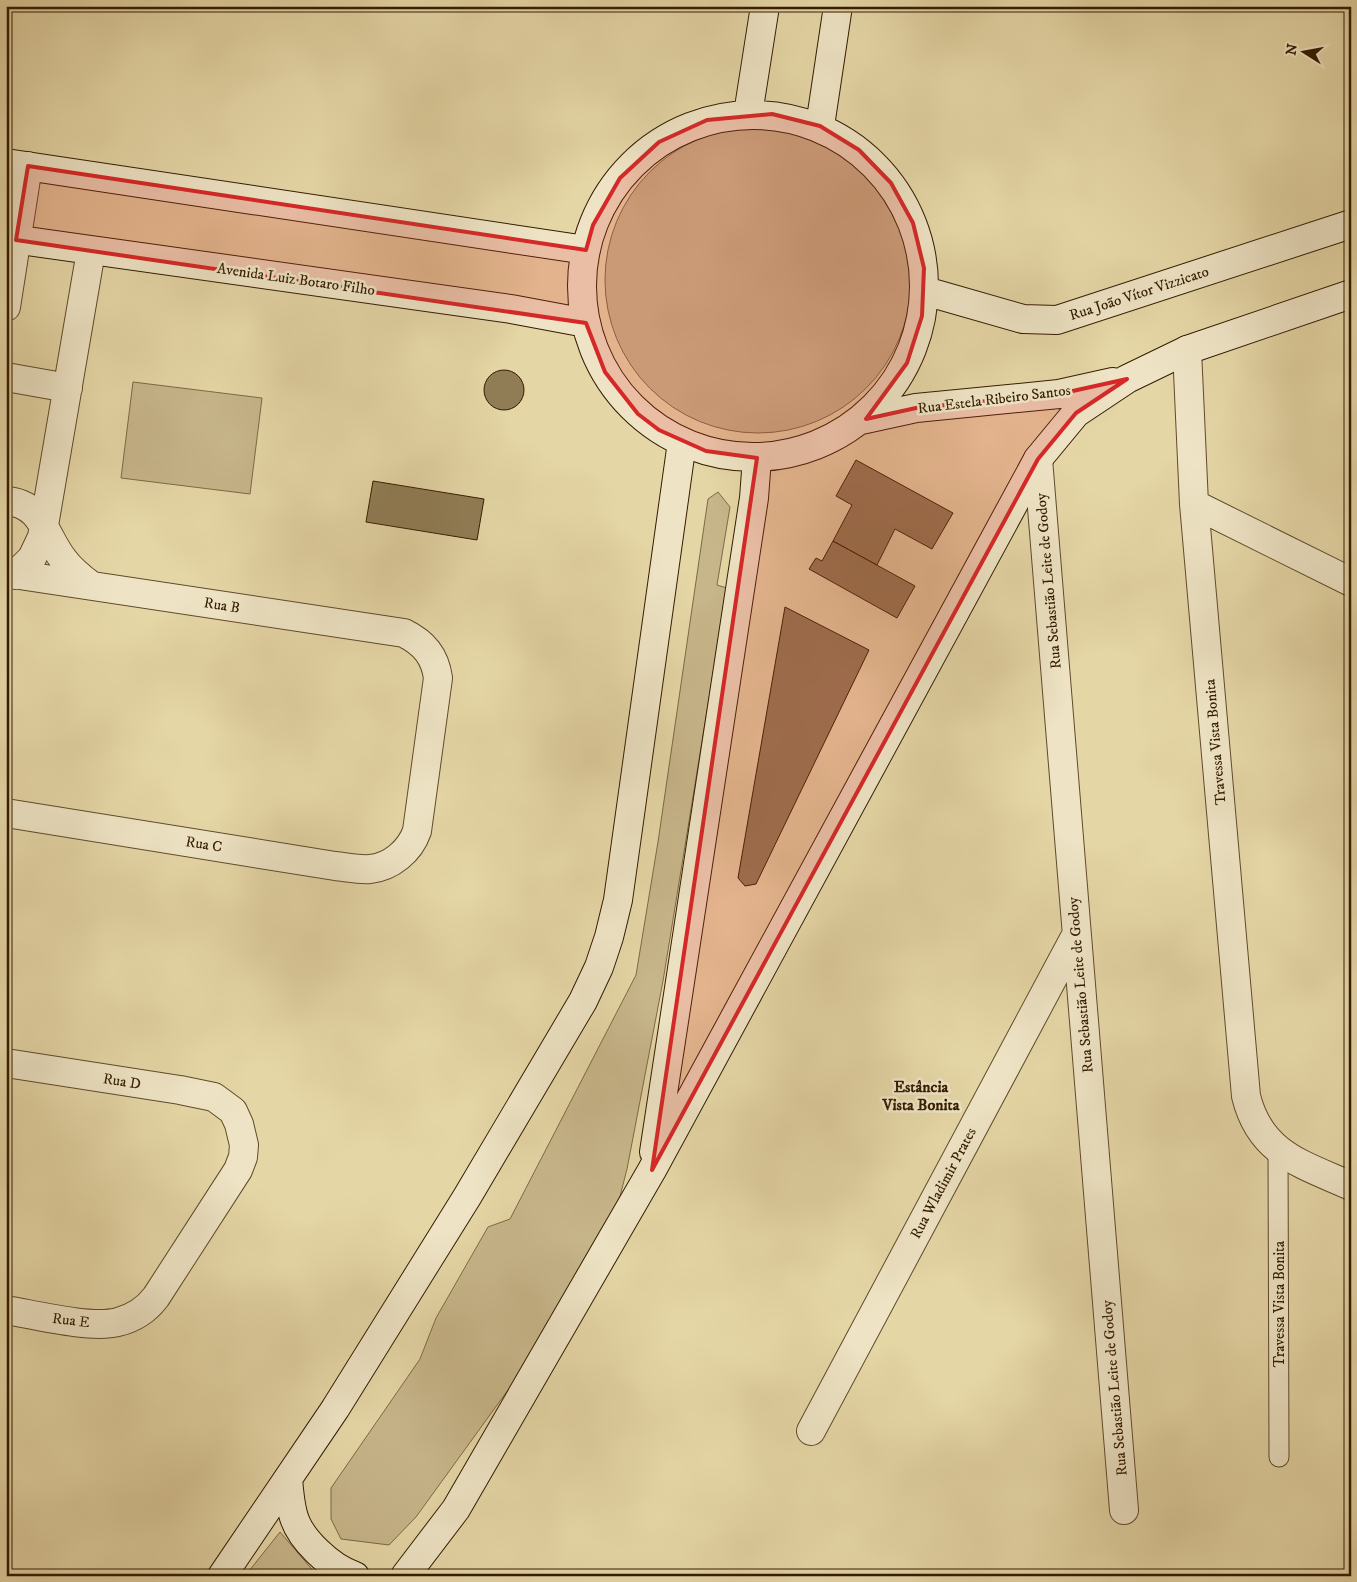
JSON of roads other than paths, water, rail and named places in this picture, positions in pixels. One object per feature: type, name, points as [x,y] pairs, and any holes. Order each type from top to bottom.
[{"type":"street","points":[[748,114],[765,6]]},
{"type":"street","points":[[820,126],[838,6]]},
{"type":"street","points":[[748,114],[772,114],[820,126],[859,150],[876,165],[891,183],[913,223],[923,260],[925,291],[922,316],[916,340],[907,363],[894,384],[860,420],[837,436],[812,447],[785,455],[757,458],[731,457],[706,451],[682,442],[659,430],[638,414],[620,394],[605,372],[594,349],[586,323],[582,299],[582,275],[593,225],[605,200],[620,178],[638,159],[659,142],[682,129],[727,115],[748,114]]},
{"type":"street","points":[[6,307],[17,165],[586,250]]},
{"type":"street","name":"Rua João Vítor Vizzicato","points":[[925,291],[1023,319],[1057,320],[1351,224]]},
{"type":"street","name":"Avenida Luiz Botaro Filho","points":[[11,239],[511,309],[586,323]]},
{"type":"street","points":[[11,574],[24,567],[35,553],[42,537],[90,251]]},
{"type":"street","points":[[405,1576],[456,1509],[652,1170],[1038,460],[1076,413],[1127,379],[1187,350],[1351,294]]},
{"type":"street","name":"Travessa Vista Bonita","points":[[1187,350],[1194,504],[1246,1096],[1249,1109],[1270,1141]]},
{"type":"street","points":[[6,377],[68,388]]},
{"type":"street","name":"Rua Estela Ribeiro Santos","points":[[860,420],[916,408],[1059,394],[1127,379]]},
{"type":"street","points":[[222,1576],[335,1409],[467,1197],[583,1001],[599,967],[618,900],[682,442]]},
{"type":"street","points":[[652,1170],[754,498],[757,458]]},
{"type":"street","name":"Rua Sebastião Leite de Godoy","points":[[1038,460],[1124,1510]]},
{"type":"street","points":[[6,501],[16,502],[30,509],[41,519],[52,544],[63,560],[76,574],[92,586]]},
{"type":"street","points":[[1194,504],[1351,582]]},
{"type":"street","name":"Rua B","points":[[11,574],[404,633],[419,642],[430,654],[437,670],[438,687],[417,831],[411,845],[400,856]]},
{"type":"street","name":"Rua C","points":[[6,813],[335,866],[370,869],[385,865],[400,856]]},
{"type":"street","name":"Rua Wladimir Prates","points":[[811,1430],[1076,935]]},
{"type":"street","name":"Rua D","points":[[6,1063],[199,1093],[214,1097],[233,1111],[240,1124],[244,1145],[243,1157],[238,1170],[156,1296],[144,1310],[135,1315]]},
{"type":"street","points":[[1270,1141],[1290,1158],[1351,1186]]},
{"type":"street","name":"Rua E","points":[[6,1310],[63,1320],[103,1324],[118,1322],[135,1315]]},
{"type":"street","points":[[288,1479],[293,1515],[302,1532],[322,1557],[337,1568],[355,1576]]},
{"type":"lane","name":"Travessa Vista Bonita","points":[[1270,1141],[1279,1457]]},
{"type":"district","name":"Estância Vista Bonita","points":[[921,1095]]}]
